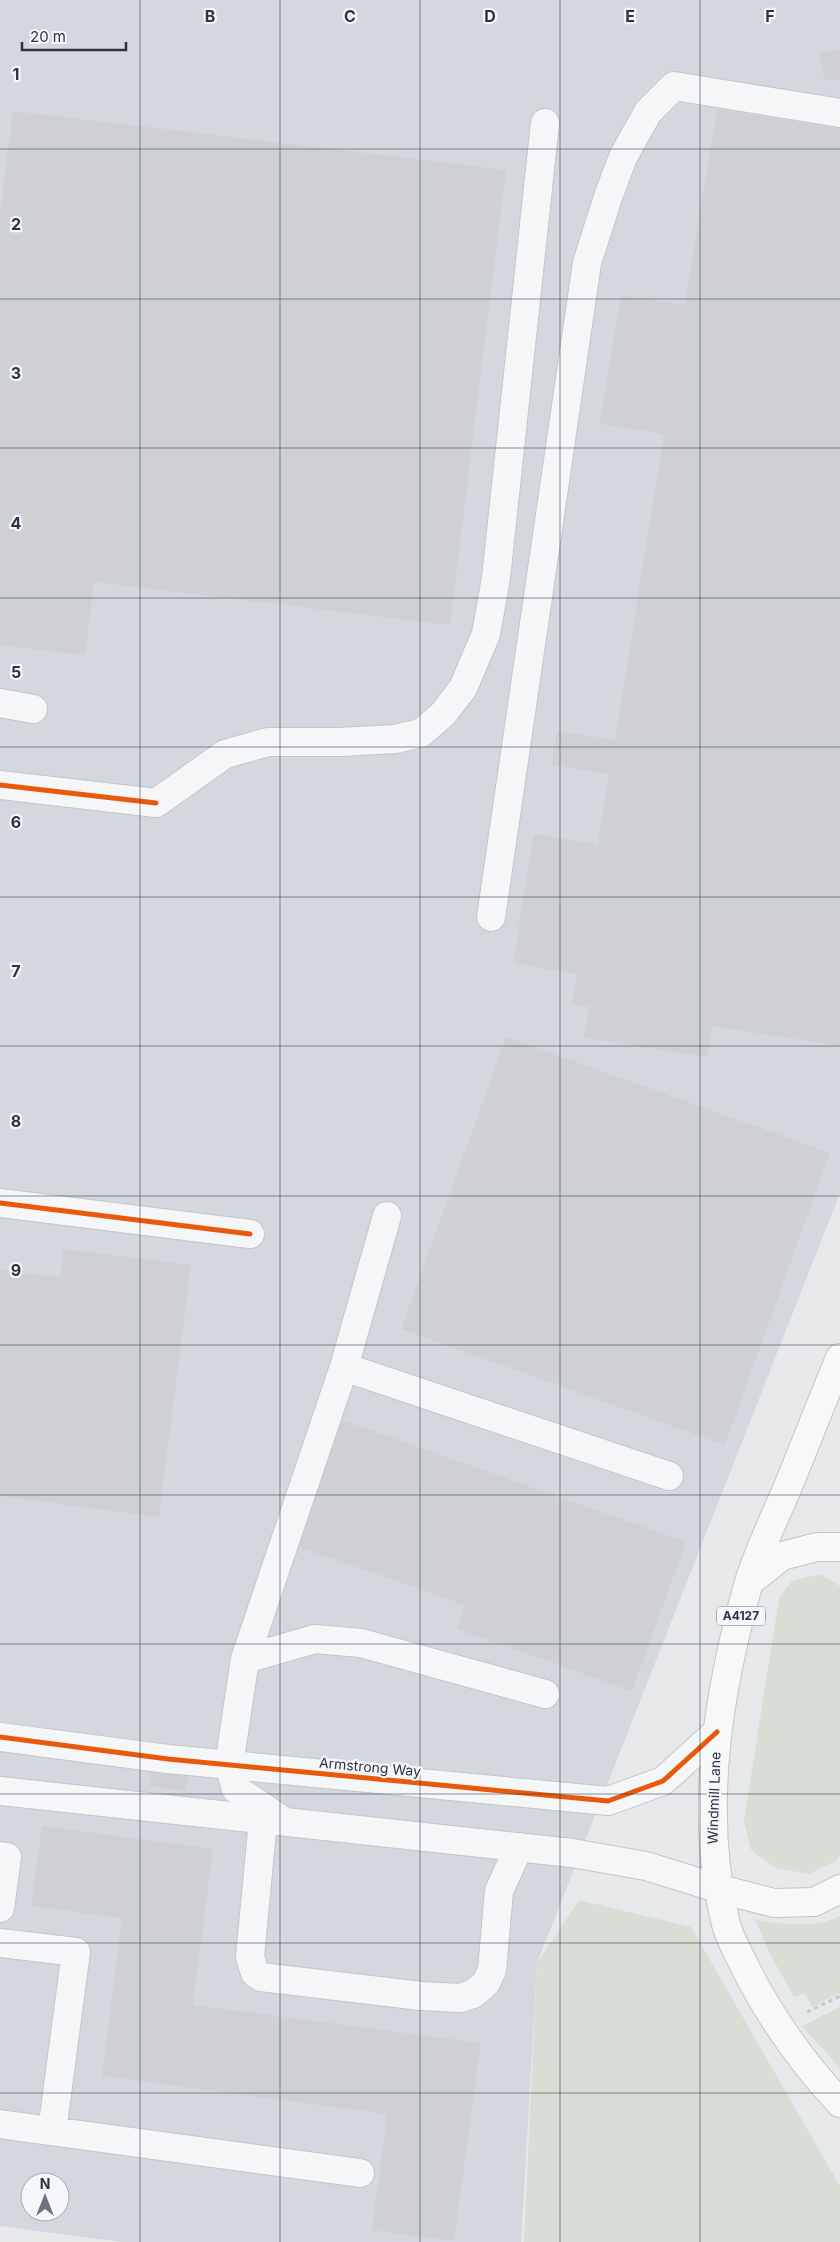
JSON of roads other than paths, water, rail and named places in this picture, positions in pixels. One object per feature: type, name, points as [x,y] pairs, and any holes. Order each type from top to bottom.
[{"type":"main road","name":"Windmill Lane","points":[[840,1358],[750,1581],[734,1642],[717,1732],[712,1813],[713,1851],[725,1921],[731,1938],[758,1994],[787,2039],[816,2077],[840,2103]]},
{"type":"main road","points":[[750,1581],[782,1556],[817,1547],[840,1547]]},
{"type":"main road","points":[[720,1889],[774,1903],[814,1902],[840,1889]]},
{"type":"street","points":[[491,917],[588,263],[608,197],[623,157],[648,112],[674,86],[840,113]]},
{"type":"street","points":[[0,786],[156,803],[225,754],[268,742],[340,742],[395,739],[421,733],[443,714],[463,688],[486,634],[496,578],[545,123]]},
{"type":"street","points":[[0,703],[33,709]]},
{"type":"street","points":[[0,1203],[250,1234]]},
{"type":"street","points":[[274,1821],[236,1789],[228,1765],[245,1659],[344,1367],[387,1216]]},
{"type":"street","points":[[344,1367],[669,1476]]},
{"type":"street","points":[[245,1659],[315,1639],[361,1644],[545,1694]]},
{"type":"street","name":"Armstrong Way","points":[[0,1737],[168,1759],[608,1801],[663,1781],[717,1732]]},
{"type":"street","points":[[0,1791],[572,1853],[646,1866],[720,1889]]},
{"type":"street","points":[[274,1821],[250,1957],[256,1972],[260,1976],[421,1996],[460,1998],[474,1994],[486,1983],[492,1970],[499,1891],[519,1848]]},
{"type":"street","points":[[0,1856],[7,1857],[0,1908]]},
{"type":"street","points":[[0,1943],[76,1952],[52,2131]]},
{"type":"street","points":[[0,2124],[360,2172]]}]
